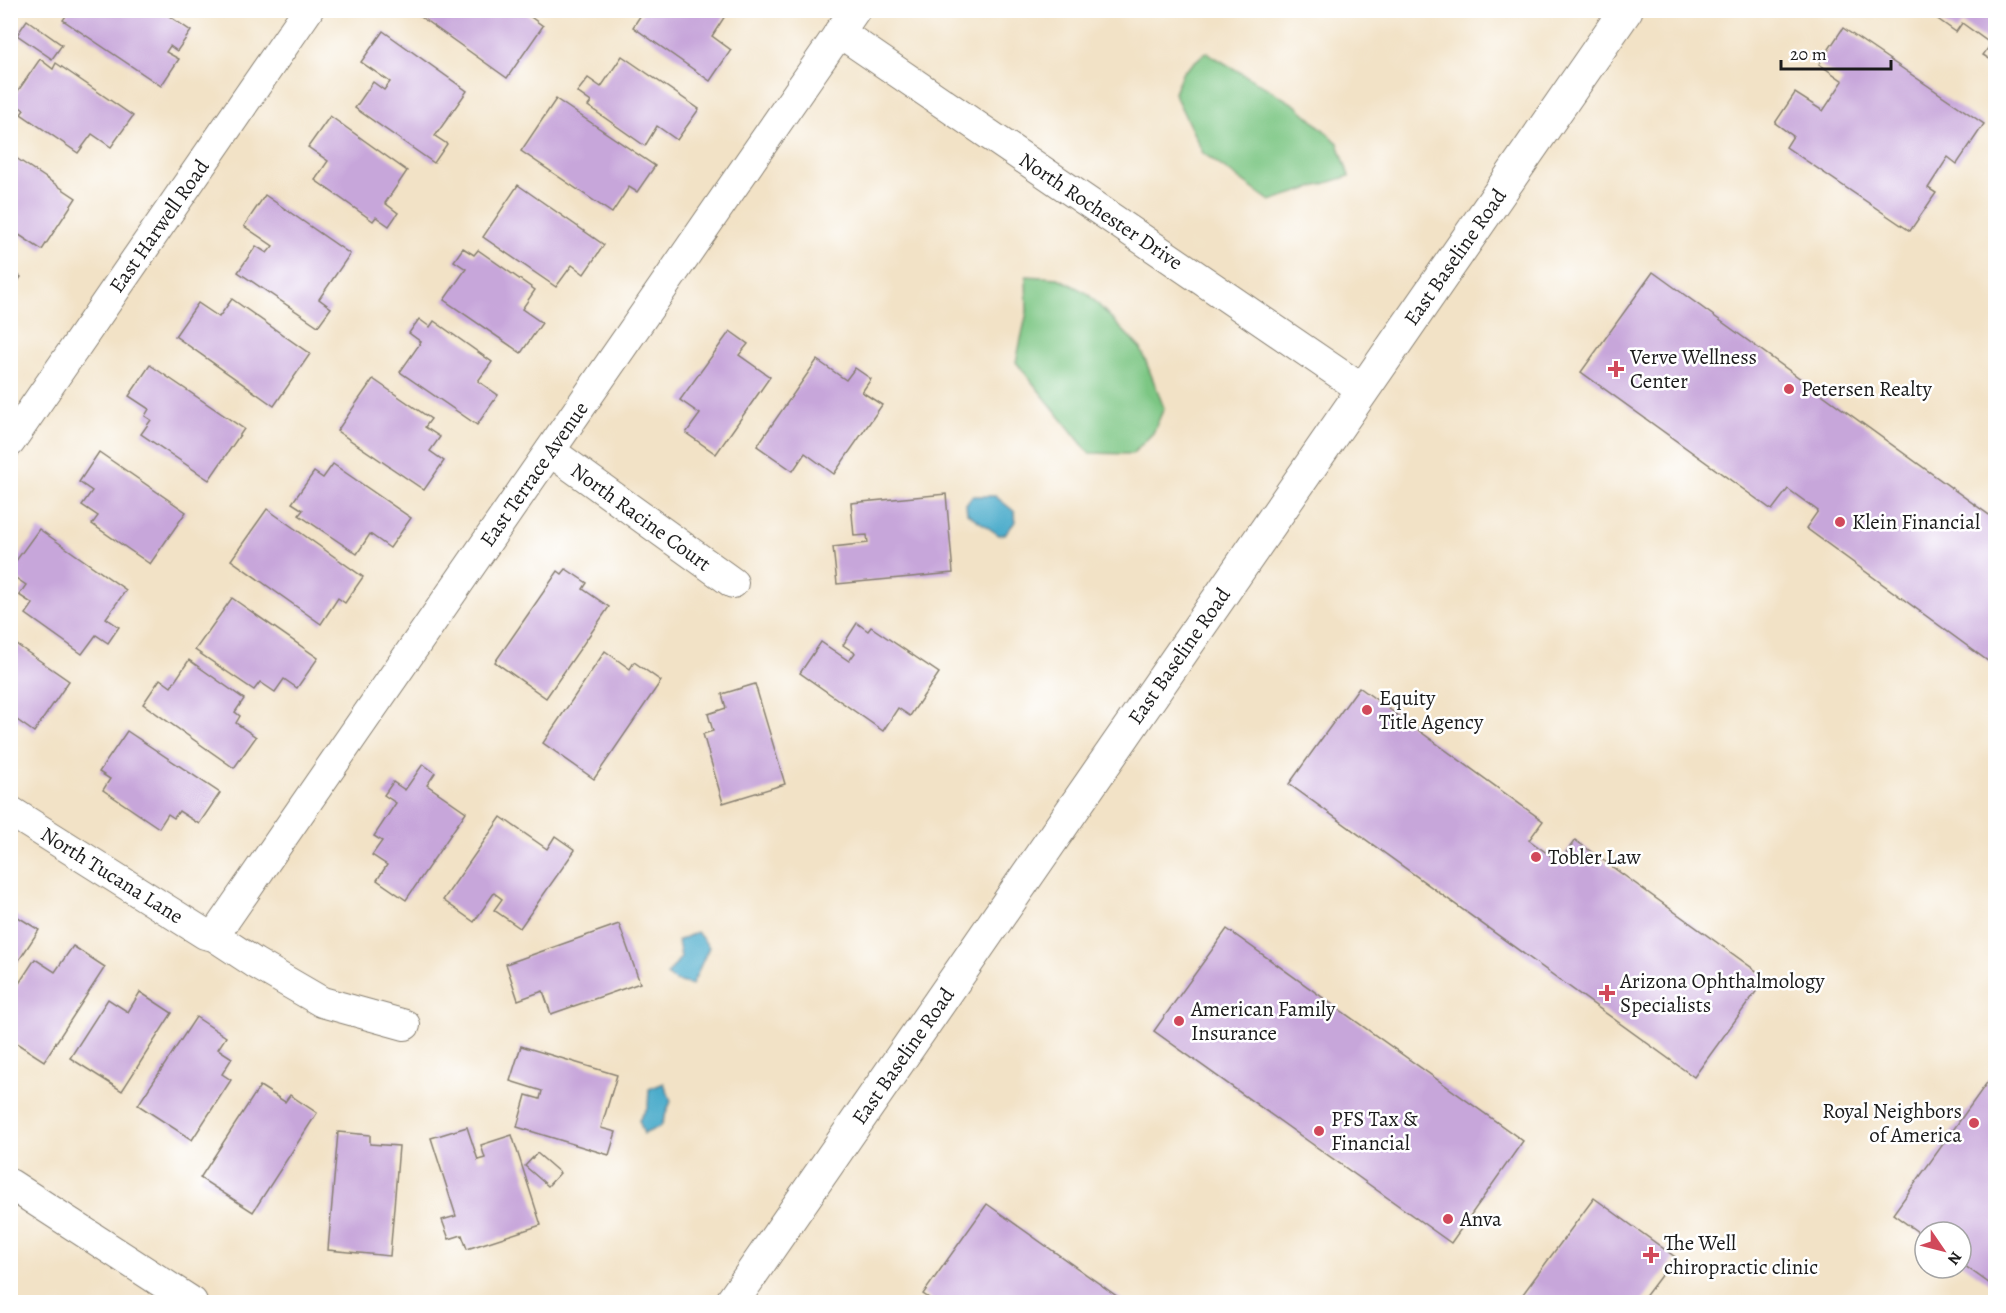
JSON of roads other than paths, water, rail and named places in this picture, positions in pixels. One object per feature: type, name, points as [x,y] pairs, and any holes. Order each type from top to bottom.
[{"type":"main road","name":"East Baseline Road","points":[[732,1302],[1626,10]]},
{"type":"street","name":"East Harwell Road","points":[[10,442],[308,10]]},
{"type":"street","name":"North Rochester Drive","points":[[847,21],[1363,390]]},
{"type":"street","name":"East Terrace Avenue","points":[[214,936],[847,21]]},
{"type":"street","name":"North Racine Court","points":[[550,451],[732,583]]},
{"type":"street","name":"North Tucana Lane","points":[[10,811],[205,934],[214,936],[322,1002],[405,1025]]},
{"type":"street","points":[[10,1184],[192,1302]]},
{"type":"water","points":[[972,496],[995,496],[1015,512],[1015,522],[1005,534],[999,535],[967,513],[966,504]]},
{"type":"water","points":[[697,932],[709,947],[692,985],[675,981],[667,975],[681,957],[678,941]]},
{"type":"water","points":[[664,1083],[671,1101],[661,1126],[644,1134],[639,1120],[648,1107],[649,1089]]},
{"type":"place","name":"Verve Wellness Center","points":[[1616,369]]},
{"type":"place","name":"Petersen Realty","points":[[1789,389]]},
{"type":"place","name":"Klein Financial","points":[[1840,522]]},
{"type":"place","name":"Equity Title Agency","points":[[1367,710]]},
{"type":"place","name":"Tobler Law","points":[[1536,857]]},
{"type":"place","name":"Arizona Ophthalmology Specialists","points":[[1607,993]]},
{"type":"place","name":"American Family Insurance","points":[[1179,1021]]},
{"type":"place","name":"Royal Neighbors of America","points":[[1974,1123]]},
{"type":"place","name":"PFS Tax & Financial","points":[[1319,1131]]},
{"type":"place","name":"Anva","points":[[1448,1219]]},
{"type":"place","name":"The Well chiropractic clinic","points":[[1651,1255]]}]
